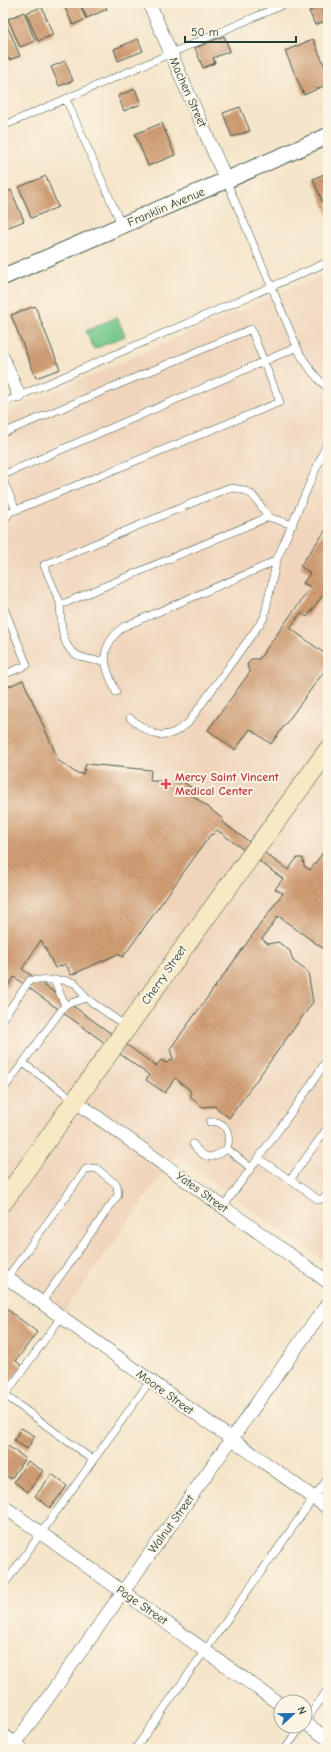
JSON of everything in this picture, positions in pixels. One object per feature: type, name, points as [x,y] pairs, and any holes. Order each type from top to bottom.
[{"type":"main road","name":"Cherry Street","points":[[5,1197],[328,750]]},
{"type":"street","name":"Machen Street","points":[[149,3],[226,180]]},
{"type":"street","name":"Franklin Avenue","points":[[3,277],[328,136]]},
{"type":"street","points":[[3,358],[19,396]]},
{"type":"street","name":"Yates Street","points":[[75,1101],[328,1282]]},
{"type":"street","name":"Moore Street","points":[[5,1277],[328,1508]]},
{"type":"street","name":"Walnut Street","points":[[18,1746],[123,1592],[328,1303]]},
{"type":"street","name":"Page Street","points":[[3,1506],[273,1699]]},
{"type":"street","points":[[313,1728],[328,1739]]},
{"type":"street","points":[[3,1735],[18,1746]]},
{"type":"lane","points":[[3,126],[287,3]]},
{"type":"lane","points":[[66,99],[122,226]]},
{"type":"lane","points":[[226,180],[297,347],[312,371],[328,388]]},
{"type":"lane","points":[[3,403],[328,262]]},
{"type":"lane","points":[[3,433],[251,329],[280,402],[10,511],[3,522]]},
{"type":"lane","points":[[3,475],[297,347]]},
{"type":"lane","points":[[130,718],[146,732],[162,735],[177,732],[188,722],[264,618],[277,559],[328,441]]},
{"type":"lane","points":[[3,480],[10,511]]},
{"type":"lane","points":[[104,662],[89,661],[76,657],[66,644],[61,623],[60,603],[44,565],[228,488],[240,488],[254,495],[268,517],[293,525]]},
{"type":"lane","points":[[60,603],[65,604],[268,517]]},
{"type":"lane","points":[[116,692],[104,662],[105,650],[112,636],[123,627],[265,566],[277,559]]},
{"type":"lane","points":[[3,606],[27,665],[3,675]]},
{"type":"lane","points":[[3,1018],[30,980],[64,980],[75,983],[86,998],[128,1027]]},
{"type":"lane","points":[[54,980],[65,1005]]},
{"type":"lane","points":[[3,1090],[65,1005],[86,998]]},
{"type":"lane","points":[[223,1207],[328,1058]]},
{"type":"lane","points":[[23,1063],[75,1101]]},
{"type":"lane","points":[[193,1144],[199,1152],[205,1156],[212,1157],[227,1149],[230,1141],[228,1133],[223,1125],[217,1121],[210,1122]]},
{"type":"lane","points":[[290,1180],[328,1127]]},
{"type":"lane","points":[[227,1149],[251,1168]]},
{"type":"lane","points":[[258,1158],[319,1200],[328,1196]]},
{"type":"lane","points":[[5,1277],[86,1169],[96,1168],[116,1185],[118,1195],[41,1303]]},
{"type":"lane","points":[[61,1317],[4,1397],[93,1460]]},
{"type":"lane","points":[[3,1586],[150,1381]]},
{"type":"lane","points":[[134,1749],[328,1478]]},
{"type":"lane","points":[[313,1711],[328,1689]]},
{"type":"lane","points":[[285,1749],[296,1734]]},
{"type":"shaded area","name":"Mercy Saint Vincent Medical Center","points":[[328,272],[328,1264],[176,1155],[64,1312],[3,1272],[3,414]]},
{"type":"green space","points":[[117,317],[125,336],[94,349],[86,331]]},
{"type":"building","points":[[63,3],[79,3],[86,19],[73,25]]},
{"type":"building","points":[[80,3],[104,3],[107,9],[87,18]]},
{"type":"building","points":[[42,7],[53,35],[38,41],[26,13]]},
{"type":"building","points":[[320,7],[326,21],[315,25],[309,11]]},
{"type":"building","points":[[24,12],[35,41],[20,47],[8,19]]},
{"type":"building","points":[[5,21],[20,56],[9,60],[3,48],[3,22]]},
{"type":"building","points":[[224,36],[230,51],[213,58],[215,63],[203,68],[195,48]]},
{"type":"building","points":[[138,39],[143,51],[118,61],[114,49]]},
{"type":"building","points":[[313,39],[328,74],[328,84],[304,95],[285,51]]},
{"type":"building","points":[[65,61],[73,81],[59,86],[51,67]]},
{"type":"building","points":[[135,89],[141,104],[124,111],[118,96]]},
{"type":"building","points":[[240,107],[250,131],[232,137],[223,113]]},
{"type":"building","points":[[162,123],[175,155],[148,166],[135,134]]},
{"type":"building","points":[[328,172],[328,215],[313,179]]},
{"type":"building","points":[[46,176],[58,207],[31,218],[19,187]]},
{"type":"building","points":[[11,190],[24,221],[4,229],[3,194]]},
{"type":"building","points":[[35,306],[60,369],[36,378],[11,315]]},
{"type":"building","points":[[328,527],[328,599],[323,595],[307,617],[301,613],[290,628],[328,656],[328,666],[271,744],[250,729],[235,750],[208,730],[250,672],[247,665],[251,659],[259,659],[311,587],[303,583],[310,573],[300,566]]},
{"type":"building","points":[[23,680],[59,761],[76,773],[83,774],[86,764],[151,770],[150,781],[183,782],[192,788],[191,794],[223,819],[222,822],[288,870],[297,858],[303,858],[304,866],[310,870],[328,846],[328,952],[278,916],[262,939],[268,944],[278,942],[290,951],[293,961],[308,972],[313,1002],[229,1118],[214,1106],[203,1107],[191,1098],[190,1090],[175,1078],[165,1093],[146,1080],[149,1075],[14,977],[7,988],[3,985],[3,689]],"holes":[[[217,830],[283,879],[275,889],[283,893],[170,1049],[173,1059],[166,1063],[161,1060],[156,1066],[22,969],[41,940],[55,968],[66,964],[71,975],[118,954],[123,957],[211,834],[212,835]]]},
{"type":"building","points":[[3,1306],[37,1332],[16,1361],[22,1366],[3,1391]]},
{"type":"building","points":[[21,1428],[35,1436],[27,1449],[14,1440]]},
{"type":"building","points":[[8,1446],[25,1458],[11,1479],[3,1474],[3,1453]]},
{"type":"building","points":[[28,1461],[43,1471],[28,1492],[14,1482]]},
{"type":"building","points":[[52,1474],[67,1486],[50,1508],[35,1496]]},
{"type":"place","name":"Mercy Saint Vincent Medical Center","points":[[166,784]]}]
